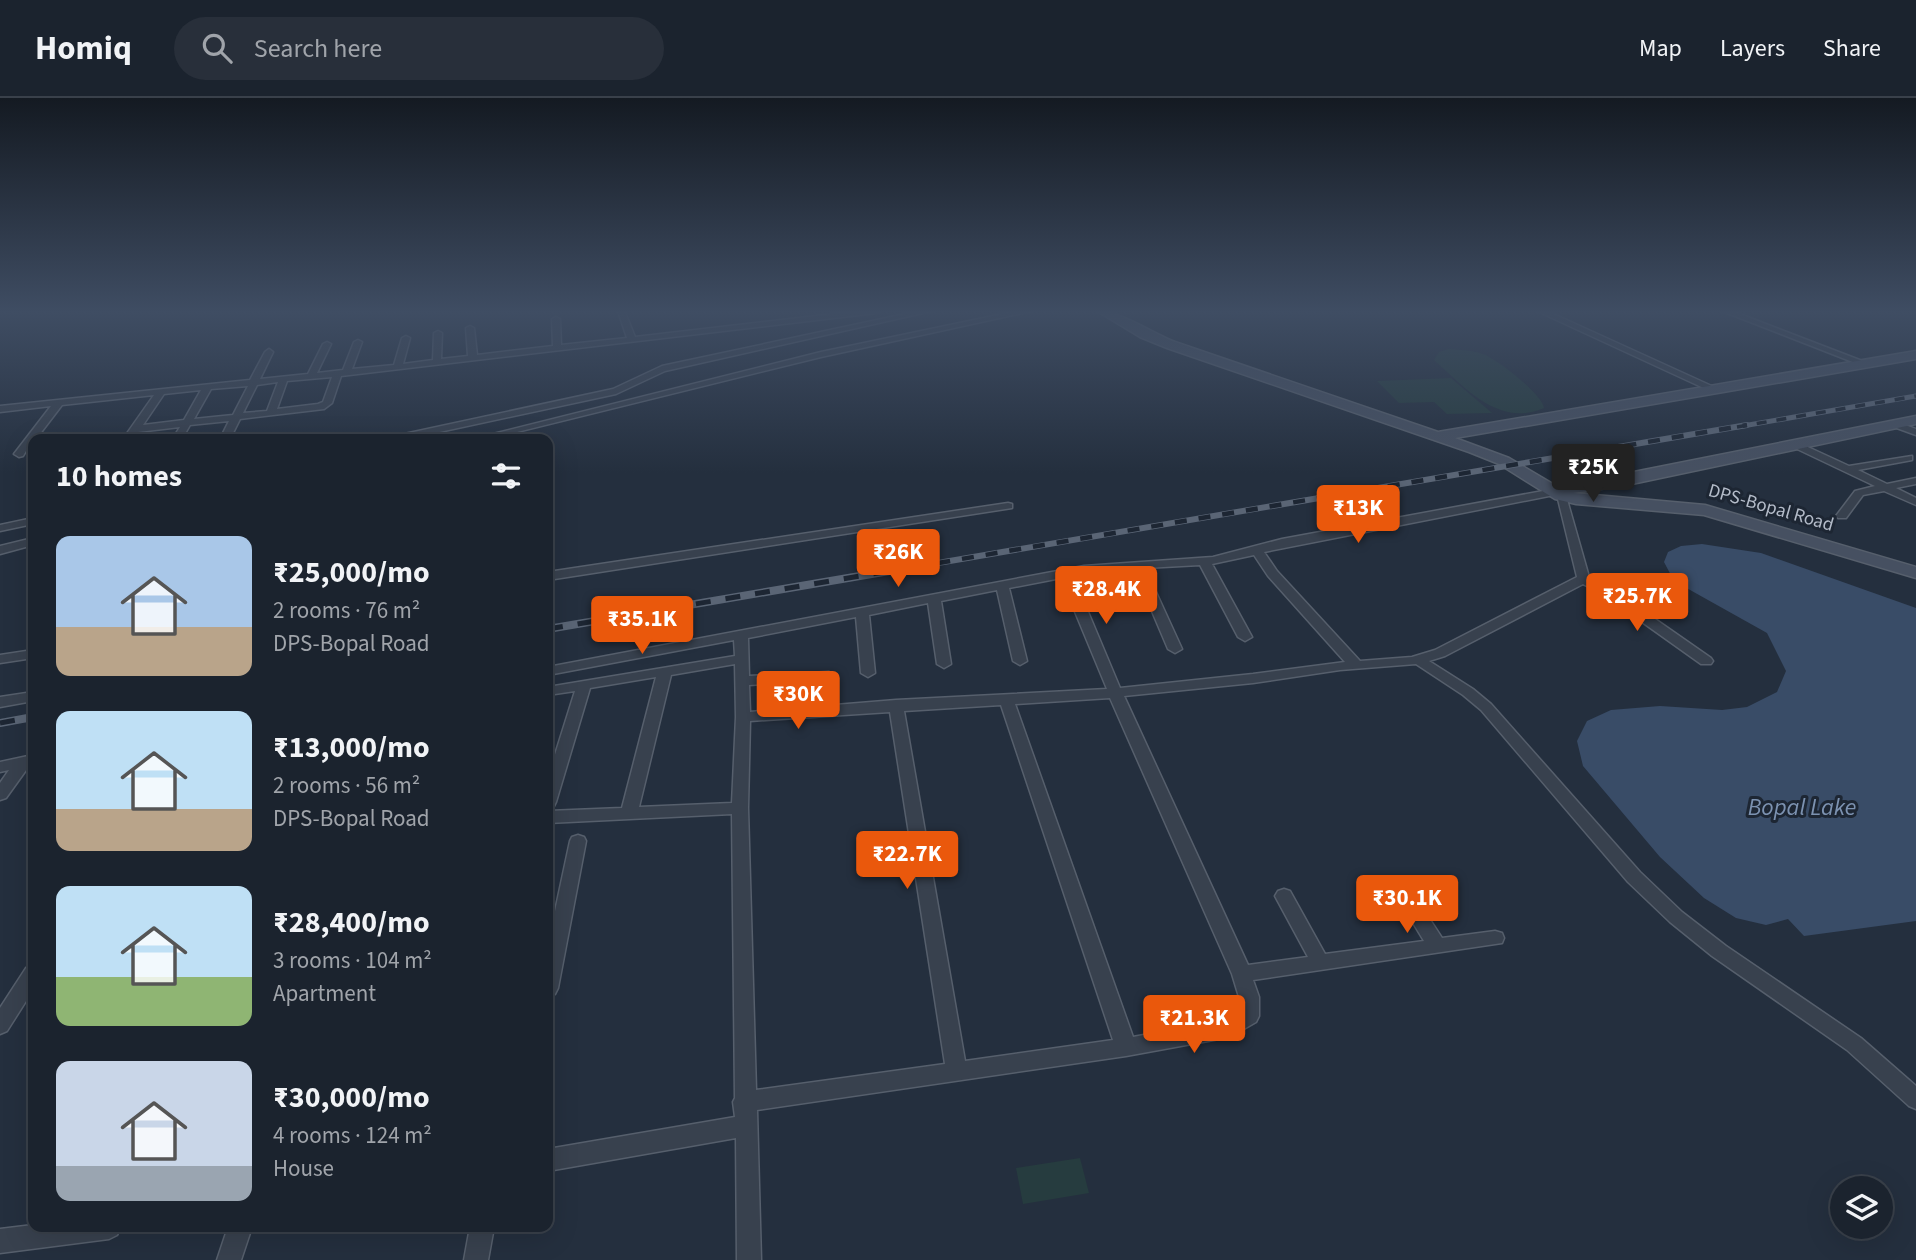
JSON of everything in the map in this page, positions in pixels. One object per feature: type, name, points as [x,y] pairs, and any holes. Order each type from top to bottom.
[{"type":"street","points":[[227,434],[261,365]]},
{"type":"street","points":[[313,375],[317,365]]},
{"type":"street","points":[[135,429],[271,414],[324,405],[347,365]]},
{"type":"street","points":[[0,409],[415,365]]},
{"type":"street","points":[[418,434],[616,391],[662,369],[679,365]]},
{"type":"street","points":[[499,434],[779,365]]},
{"type":"street","name":"DPS-Bopal Road","points":[[1230,365],[1504,461],[1558,494],[1576,499],[1705,510],[1916,573]]},
{"type":"street","points":[[1661,365],[1711,388]]},
{"type":"street","points":[[1436,436],[1858,365]]},
{"type":"street","points":[[271,414],[284,378]]},
{"type":"street","points":[[181,434],[208,387]]},
{"type":"street","points":[[132,434],[161,392]]},
{"type":"street","points":[[35,434],[59,403]]},
{"type":"street","points":[[0,420],[12,408]]},
{"type":"street","points":[[553,670],[1066,573],[1228,559],[1257,550],[1558,494],[1916,420]]},
{"type":"street","points":[[1897,425],[1916,432]]},
{"type":"street","points":[[19,454],[28,443]]},
{"type":"street","points":[[1797,445],[1916,502]]},
{"type":"street","points":[[1847,469],[1908,458]]},
{"type":"street","points":[[1627,480],[1705,510]]},
{"type":"street","points":[[1842,516],[1859,493],[1916,481]]},
{"type":"street","points":[[1558,494],[1584,572],[1583,579]]},
{"type":"street","points":[[553,575],[1007,506]]},
{"type":"street","points":[[0,528],[28,522]]},
{"type":"street","points":[[0,550],[28,543]]},
{"type":"street","points":[[1257,550],[1272,573],[1355,664]]},
{"type":"street","points":[[1205,563],[1245,637]]},
{"type":"street","points":[[1138,565],[1175,649]]},
{"type":"street","points":[[744,1102],[1126,1046],[1230,1028],[1249,1016],[1249,997],[1242,974],[1115,692],[1066,573]]},
{"type":"street","points":[[1583,579],[1608,592],[1706,661]]},
{"type":"street","points":[[743,717],[1115,692],[1199,685],[1355,664],[1420,661],[1583,579]]},
{"type":"street","points":[[1002,586],[1020,661]]},
{"type":"street","points":[[934,599],[944,664]]},
{"type":"street","points":[[862,613],[868,673]]},
{"type":"street","points":[[741,636],[743,717],[740,808],[748,1260]]},
{"type":"street","points":[[0,659],[28,654]]},
{"type":"street","points":[[553,690],[742,659]]},
{"type":"street","points":[[1420,661],[1486,707],[1634,877],[1676,917],[1719,951],[1854,1044],[1916,1099]]},
{"type":"street","points":[[629,813],[665,670]]},
{"type":"street","points":[[742,681],[829,676]]},
{"type":"street","points":[[553,786],[584,685]]},
{"type":"street","points":[[0,702],[28,698]]},
{"type":"street","points":[[1006,699],[1126,1046]]},
{"type":"street","points":[[896,705],[956,1071]]},
{"type":"street","points":[[0,767],[28,761]]},
{"type":"street","points":[[0,794],[28,762]]},
{"type":"street","points":[[553,817],[740,808]]},
{"type":"street","points":[[553,964],[578,841]]},
{"type":"street","points":[[1284,896],[1320,962]]},
{"type":"street","points":[[1410,903],[1436,946]]},
{"type":"street","points":[[1242,974],[1495,938]]},
{"type":"street","points":[[0,1025],[28,982]]},
{"type":"street","points":[[553,1159],[744,1126]]},
{"type":"street","points":[[0,1241],[66,1232]]},
{"type":"street","points":[[229,1260],[238,1232]]},
{"type":"street","points":[[477,1260],[481,1232]]},
{"type":"green space","points":[[1440,365],[1501,365],[1536,394],[1544,408],[1528,413],[1497,409],[1483,402]]},
{"type":"green space","points":[[1451,378],[1492,413],[1447,414],[1434,402],[1399,403],[1377,381]]},
{"type":"green space","points":[[1080,1158],[1089,1193],[1023,1204],[1016,1168]]},
{"type":"water","name":"Bopal Lake","points":[[1702,544],[1761,553],[1916,608],[1916,921],[1804,936],[1788,919],[1766,925],[1736,918],[1704,898],[1660,857],[1583,766],[1577,741],[1587,721],[1611,710],[1660,706],[1722,710],[1747,707],[1777,692],[1786,671],[1767,633],[1674,581],[1664,562],[1668,552],[1681,546]]},
{"type":"railway","points":[[1737,427],[1916,396]]},
{"type":"railway","points":[[891,571],[1747,425]]},
{"type":"railway","points":[[553,628],[901,569]]},
{"type":"railway","points":[[0,723],[28,718]]}]
